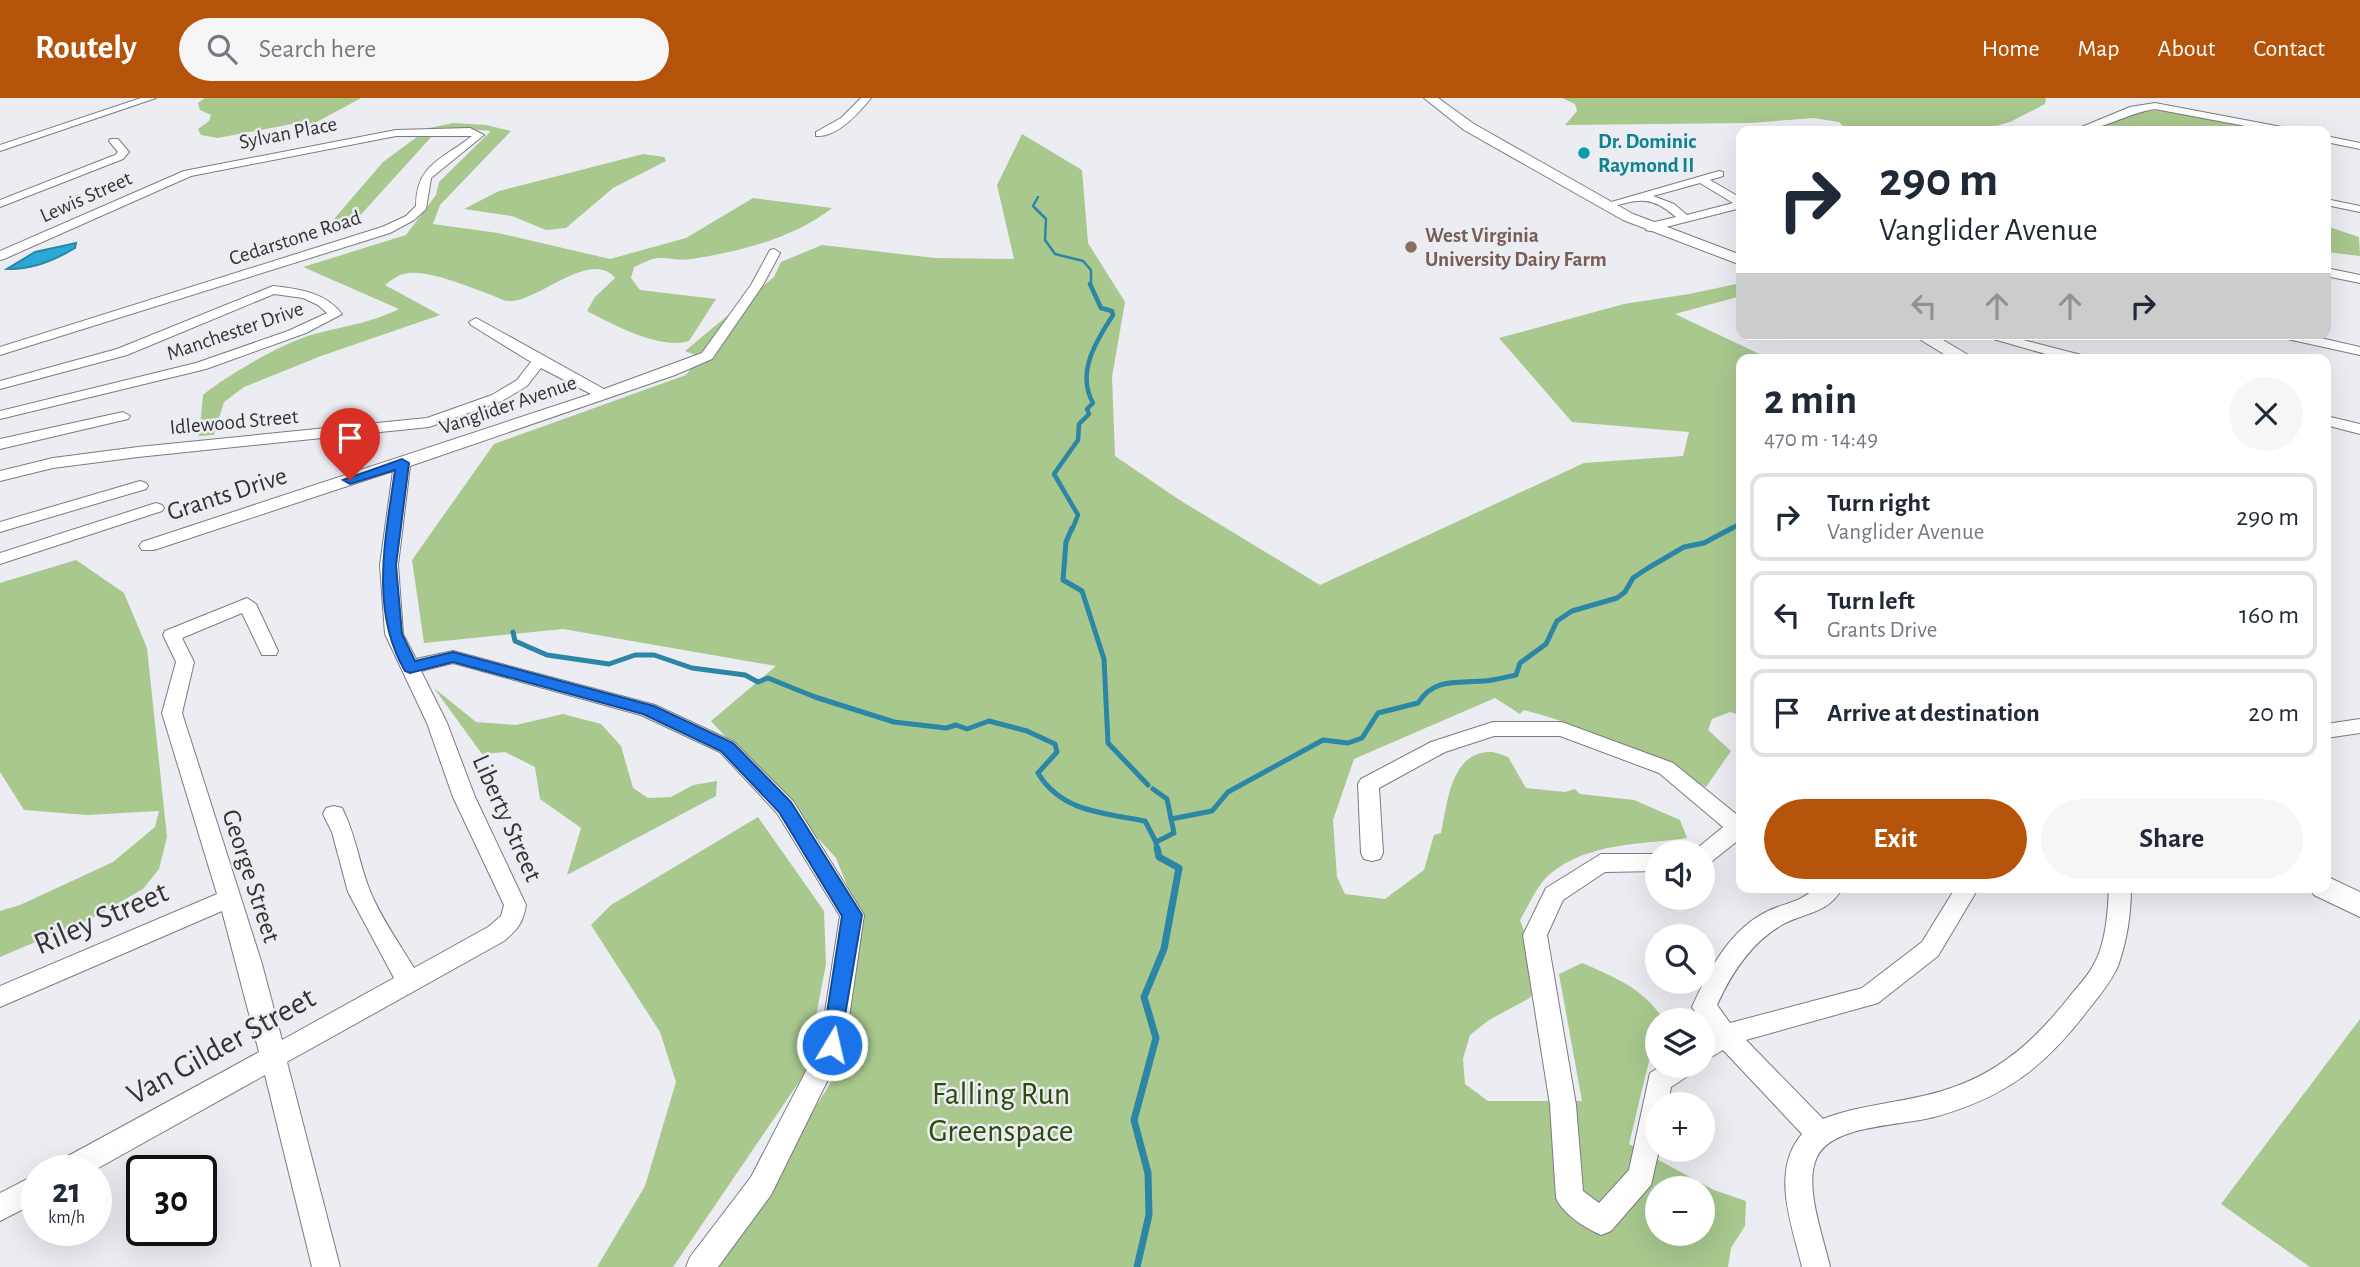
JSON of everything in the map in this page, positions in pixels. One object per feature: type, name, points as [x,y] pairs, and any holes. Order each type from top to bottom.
[{"type":"main road","points":[[1430,98],[1469,128],[1607,205],[1650,227],[1736,258]]},
{"type":"main road","points":[[1930,340],[1957,354]]},
{"type":"main road","points":[[2331,890],[2360,905]]},
{"type":"street","points":[[0,148],[151,98]]},
{"type":"street","points":[[820,134],[845,120],[866,98]]},
{"type":"street","points":[[2090,126],[2134,109],[2155,106],[2252,126]]},
{"type":"street","name":"Cedarstone Road","points":[[0,351],[386,230],[410,218],[422,207],[423,183],[428,173],[479,135],[470,131],[396,132]]},
{"type":"street","name":"Sylvan Place","points":[[188,173],[396,132]]},
{"type":"street","points":[[2331,140],[2360,146]]},
{"type":"street","points":[[0,205],[119,157],[124,152],[114,141]]},
{"type":"street","name":"Lewis Street","points":[[0,256],[188,173]]},
{"type":"street","points":[[1607,205],[1719,174]]},
{"type":"street","points":[[1701,179],[1736,201]]},
{"type":"street","points":[[1641,195],[1670,206],[1683,217]]},
{"type":"street","points":[[2331,203],[2360,209]]},
{"type":"street","points":[[1650,227],[1736,205]]},
{"type":"street","name":"Vanglider Avenue","points":[[402,463],[604,395],[707,356],[757,285],[774,253]]},
{"type":"street","points":[[2331,273],[2360,279]]},
{"type":"street","name":"Manchester Drive","points":[[0,385],[122,352],[273,290],[298,292],[328,303],[335,314],[319,324],[221,361],[168,377],[0,415]]},
{"type":"street","points":[[476,322],[539,361],[604,395]]},
{"type":"street","points":[[2007,340],[2061,354]]},
{"type":"street","points":[[2310,340],[2360,351]]},
{"type":"street","name":"Idlewood Street","points":[[0,476],[53,463],[143,474],[429,422],[497,398],[522,383],[539,361]]},
{"type":"street","points":[[0,444],[123,416]]},
{"type":"street","points":[[2331,422],[2360,429]]},
{"type":"street","points":[[402,463],[389,565],[394,634],[410,667],[453,657],[648,710],[727,747],[785,807],[852,915],[832,1045],[761,1186],[700,1267]]},
{"type":"street","name":"Grants Drive","points":[[148,547],[402,463]]},
{"type":"street","points":[[0,527],[143,474]]},
{"type":"street","points":[[0,559],[156,508]]},
{"type":"street","name":"George Street","points":[[269,651],[247,604],[172,635],[185,662],[172,713],[250,964],[327,1267]]},
{"type":"street","name":"Liberty Street","points":[[409,982],[496,933],[512,921],[515,905],[464,797],[438,723],[410,667]]},
{"type":"street","points":[[2331,730],[2360,726]]},
{"type":"street","points":[[1372,853],[1368,784],[1438,747],[1493,729],[1562,729],[1666,768],[1736,826]]},
{"type":"street","points":[[334,814],[343,832],[359,892],[409,982]]},
{"type":"street","points":[[1715,847],[1736,832]]},
{"type":"street","points":[[1645,863],[1601,863],[1553,894],[1535,935],[1563,1105],[1570,1198],[1601,1221],[1641,1176],[1659,1082],[1665,1078]]},
{"type":"street","points":[[1820,893],[1807,908],[1786,912],[1769,921],[1719,972],[1704,1007],[1725,1035],[1820,1134]]},
{"type":"street","points":[[1715,1042],[1725,1035],[1869,996],[1930,949],[1964,893]]},
{"type":"street","points":[[1816,1267],[1801,1192],[1800,1168],[1808,1147],[1820,1134],[1848,1121],[1925,1108],[1966,1095],[2020,1066],[2068,1017],[2105,968],[2120,913],[2120,893]]},
{"type":"street","name":"Riley Street","points":[[0,997],[228,899]]},
{"type":"street","name":"Van Gilder Street","points":[[96,1155],[409,982]]},
{"type":"street","points":[[0,1208],[21,1196]]},
{"type":"green space","points":[[205,98],[361,98],[315,123],[292,124],[218,138],[201,135],[198,129],[209,121],[211,115],[200,110],[198,103]]},
{"type":"green space","points":[[1562,98],[2046,98],[2045,104],[2010,122],[1996,126],[1843,126],[1839,122],[1814,118],[1750,123],[1565,125],[1577,111],[1575,104]]},
{"type":"green space","points":[[2138,111],[2215,117],[2240,126],[2104,126]]},
{"type":"green space","points":[[453,123],[486,125],[511,131],[440,205],[433,224],[498,233],[610,259],[686,238],[753,198],[832,208],[801,228],[747,248],[687,260],[656,258],[634,267],[631,278],[640,290],[716,299],[689,341],[677,343],[637,335],[587,311],[595,297],[615,278],[604,270],[592,269],[578,273],[534,294],[509,301],[435,276],[413,273],[402,275],[385,285],[440,315],[321,356],[244,387],[224,402],[214,435],[199,436],[203,395],[226,378],[299,339],[399,309],[303,267],[406,235],[436,195],[439,182],[491,131],[455,128],[433,135],[356,220],[334,219],[383,162],[429,128]]},
{"type":"green space","name":"Falling Run Greenspace","points":[[1022,134],[1082,170],[1088,243],[1125,302],[1112,377],[1115,456],[1178,499],[1320,585],[1584,463],[1683,456],[1689,432],[1572,422],[1499,338],[1624,304],[1736,284],[1736,297],[1675,314],[1759,354],[1736,354],[1736,714],[1730,712],[1712,719],[1708,730],[1731,751],[1706,787],[1617,743],[1549,717],[1524,710],[1520,714],[1495,698],[1354,759],[1333,820],[1337,877],[1345,894],[1385,899],[1424,870],[1434,835],[1441,833],[1452,784],[1465,762],[1475,755],[1489,752],[1508,757],[1526,788],[1565,792],[1575,789],[1580,794],[1634,800],[1680,820],[1687,838],[1645,840],[1645,843],[1598,850],[1565,864],[1541,884],[1520,920],[1543,985],[1528,999],[1489,1020],[1470,1035],[1463,1059],[1465,1084],[1488,1101],[1582,1101],[1559,974],[1582,963],[1638,992],[1655,1008],[1645,1008],[1645,1078],[1629,1144],[1645,1153],[1645,1162],[1662,1162],[1688,1176],[1645,1176],[1645,1246],[1715,1246],[1715,1190],[1746,1201],[1745,1226],[1731,1248],[1728,1267],[715,1267],[833,1079],[863,925],[836,858],[711,721],[776,666],[563,629],[424,643],[412,560],[494,444],[686,375],[700,357],[685,351],[774,277],[781,262],[822,245],[935,258],[1014,259],[997,185]]},
{"type":"green space","points":[[643,154],[664,157],[666,161],[613,188],[566,228],[546,230],[512,216],[464,209],[499,191]]},
{"type":"green space","points":[[2331,228],[2359,237],[2360,256],[2331,253]]},
{"type":"green space","points":[[76,560],[124,593],[147,648],[167,837],[159,869],[143,889],[92,918],[0,957],[0,911],[20,905],[113,862],[155,827],[159,811],[87,815],[24,810],[0,772],[0,583]]},
{"type":"green space","points":[[434,688],[476,722],[516,725],[563,714],[601,724],[621,746],[633,788],[648,798],[671,797],[693,785],[717,781],[716,796],[567,875],[581,828],[540,799],[535,767],[505,752],[482,754]]},
{"type":"green space","points":[[758,817],[824,911],[826,964],[805,1073],[673,1267],[597,1267],[645,1186],[676,1082],[660,1032],[591,925],[611,905]]},
{"type":"green space","points":[[2360,1019],[2360,1267],[2310,1267],[2221,1204]]},
{"type":"water","points":[[76,243],[75,248],[51,260],[25,268],[7,269],[35,252]]},
{"type":"waterway","points":[[1038,197],[1033,206],[1046,219],[1045,240],[1055,254],[1083,261],[1091,270],[1091,285]]},
{"type":"waterway","points":[[1072,530],[1078,515],[1054,474],[1078,440],[1079,424],[1089,414],[1087,409],[1093,403],[1088,392],[1087,369],[1095,346],[1113,315],[1112,311],[1101,308],[1090,284]]},
{"type":"waterway","points":[[1729,530],[1736,526]]},
{"type":"waterway","points":[[1072,528],[1066,542],[1063,580],[1082,591],[1104,659],[1108,743],[1148,785]]},
{"type":"waterway","points":[[1171,819],[1212,811],[1228,792],[1323,740],[1348,743],[1362,738],[1378,713],[1418,703],[1431,689],[1438,686],[1516,675],[1520,663],[1546,644],[1557,621],[1572,611],[1617,598],[1625,592],[1633,578],[1648,568],[1684,547],[1704,543],[1732,528]]},
{"type":"waterway","points":[[513,632],[515,641],[547,655],[609,664],[635,655],[654,655],[692,668],[745,675],[758,682],[768,678],[815,697],[894,722],[946,728],[956,725],[967,729],[989,721],[1027,731],[1055,744],[1057,752],[1038,773],[1059,796],[1085,809],[1145,821],[1156,842]]},
{"type":"waterway","points":[[1153,789],[1167,799],[1171,819]]},
{"type":"waterway","points":[[1156,842],[1174,833],[1171,819]]},
{"type":"waterway","points":[[1156,842],[1157,849]]},
{"type":"waterway","points":[[1137,1267],[1149,1215],[1148,1173],[1134,1120],[1156,1038],[1144,997],[1164,949],[1179,868],[1159,857],[1157,848]]},
{"type":"place","name":"Dr. Dominic Raymond II","points":[[1584,153]]},
{"type":"place","name":"West Virginia University Dairy Farm","points":[[1411,247]]},
{"type":"route","points":[[350,480],[402,463],[389,565],[394,634],[410,667],[453,657],[648,710],[727,747],[785,807],[852,915],[832,1045]]}]
